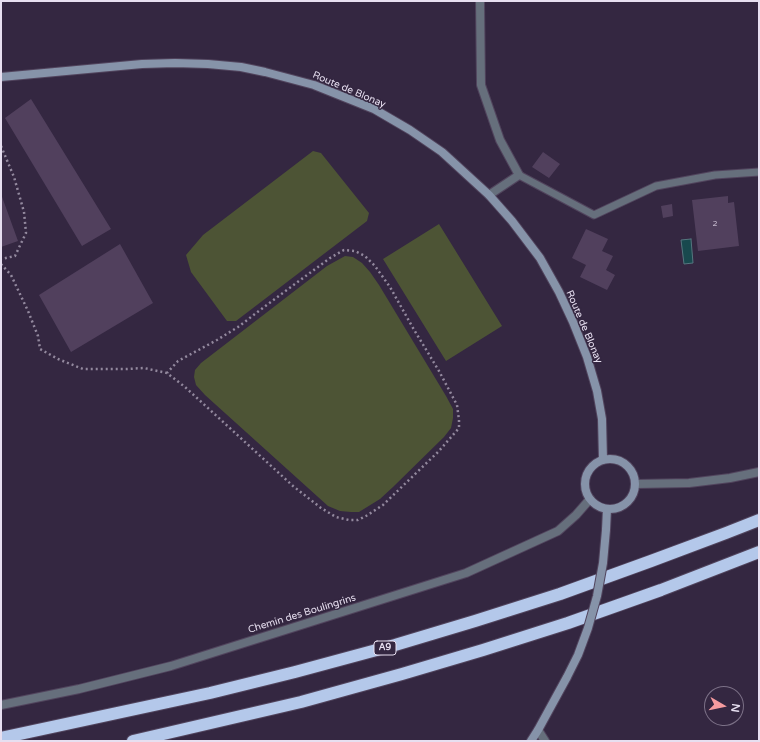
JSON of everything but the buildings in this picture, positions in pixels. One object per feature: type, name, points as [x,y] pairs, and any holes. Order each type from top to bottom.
[{"type":"highway","name":"A9","points":[[1,738],[210,693],[395,645],[560,594],[759,520]]},
{"type":"highway","points":[[133,741],[300,702],[483,650],[568,623],[661,590],[759,552]]},
{"type":"street","points":[[480,1],[481,85],[500,140],[519,175],[489,195]]},
{"type":"street","name":"Route de Blonay","points":[[1,77],[142,64],[175,63],[241,67],[314,85],[374,109],[410,130],[442,152],[489,195],[512,221],[540,258],[559,292],[587,357],[597,391],[602,419],[603,460]]},
{"type":"street","points":[[613,459],[621,462],[629,468],[633,475],[635,484],[634,491],[627,503],[607,509],[598,506],[590,499],[585,486],[588,473],[592,467],[603,460],[613,459]]},
{"type":"street","points":[[635,484],[689,483],[730,478],[759,472]]},
{"type":"street","name":"Chemin des Boulingrins","points":[[1,705],[171,666],[466,573],[558,531],[576,515],[590,499]]},
{"type":"street","points":[[531,741],[567,677],[578,655],[588,628],[597,596],[603,563],[607,509]]},
{"type":"street","points":[[538,730],[545,741]]},
{"type":"lane","points":[[519,175],[594,215],[656,186],[715,175],[759,172]]},
{"type":"path","points":[[1,146],[14,177],[24,212],[26,233],[15,256],[1,259]]},
{"type":"path","points":[[1,264],[11,275],[28,311],[38,336],[40,349],[58,359],[83,368],[144,368],[167,373],[185,387],[293,486],[321,508],[336,517],[349,520],[358,520],[383,505],[439,451],[459,428],[458,405],[390,287],[375,266],[365,256],[355,251],[344,250],[330,258],[238,327],[218,340],[178,361],[167,373]]},
{"type":"shaded area","points":[[313,151],[321,153],[369,213],[367,221],[236,321],[227,321],[191,272],[186,255],[203,235]]},
{"type":"shaded area","points":[[439,224],[502,326],[446,361],[383,259]]},
{"type":"shaded area","points":[[691,239],[693,263],[684,264],[681,240]]},
{"type":"shaded area","points":[[345,256],[353,257],[362,263],[370,272],[453,409],[451,428],[444,437],[380,499],[359,512],[340,511],[328,506],[205,395],[196,385],[194,377],[195,370],[201,363],[327,266]]}]
